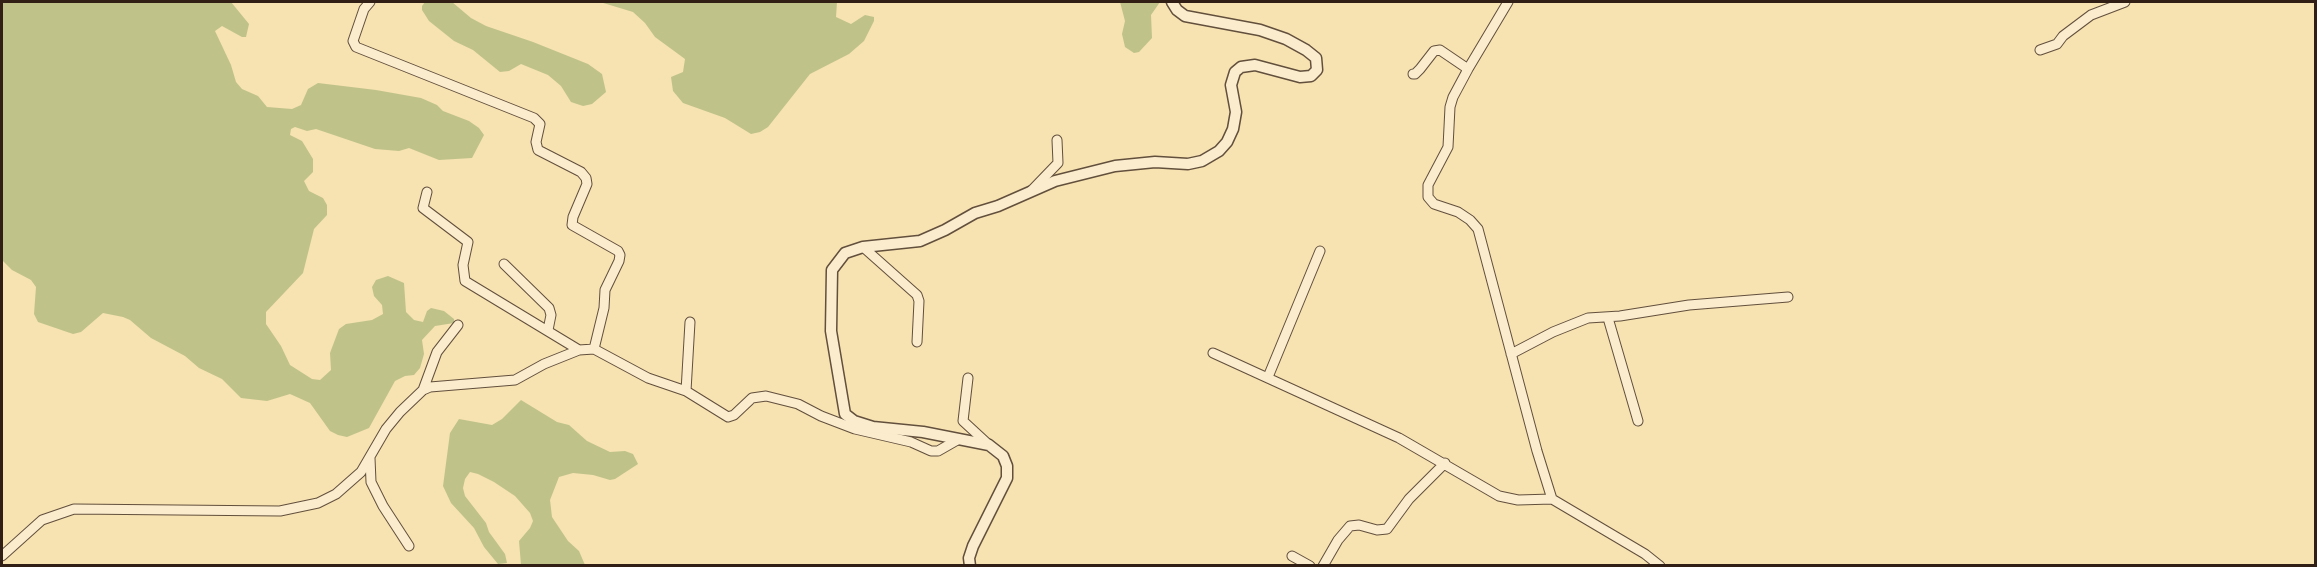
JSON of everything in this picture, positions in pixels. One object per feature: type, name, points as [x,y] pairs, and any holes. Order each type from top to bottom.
[{"type":"street","points":[[370,2],[363,9],[353,41],[356,48],[534,118],[540,124],[536,142],[538,150],[580,172],[586,178],[587,184],[573,217],[572,225],[618,250],[620,255],[605,290],[604,308],[594,349]]},
{"type":"street","points":[[988,445],[923,432],[873,427],[854,421],[845,414],[831,331],[832,270],[845,253],[863,247],[920,241],[975,213],[1055,181],[1114,166],[1155,162],[1188,164],[1202,160],[1220,151],[1233,129],[1236,112],[1231,85],[1235,72],[1240,67],[1256,65],[1300,77],[1311,76],[1317,70],[1316,58],[1286,39],[1260,30],[1185,16],[1172,2]]},
{"type":"street","points":[[1508,2],[1468,69],[1450,107],[1448,147],[1427,191],[1428,197],[1434,204],[1458,212],[1478,229],[1539,460],[1552,499]]},
{"type":"street","points":[[2040,51],[2057,44],[2063,36],[2091,15],[2125,2]]},
{"type":"street","points":[[1413,74],[1434,51],[1440,50],[1468,69]]},
{"type":"street","points":[[1029,193],[1058,163],[1057,140]]},
{"type":"street","points":[[427,192],[423,208],[468,242],[463,265],[465,281],[579,350]]},
{"type":"street","points":[[863,247],[917,295],[919,301],[917,342]]},
{"type":"street","points":[[1268,377],[1320,251]]},
{"type":"street","points":[[504,264],[549,308],[551,313],[548,330]]},
{"type":"street","points":[[1512,354],[1553,332],[1588,318],[1608,318],[1689,305],[1788,297]]},
{"type":"street","points":[[1608,318],[1638,421]]},
{"type":"street","points":[[686,391],[690,322]]},
{"type":"street","points":[[423,390],[437,352],[459,325]]},
{"type":"street","points":[[2,556],[42,520],[74,509],[280,511],[299,509],[318,503],[336,494],[361,472],[386,429],[400,411],[423,390],[430,387],[514,380],[544,364],[579,350],[594,349],[648,378],[686,391],[728,417],[734,416],[752,398],[766,396],[798,404],[855,429],[911,442],[931,451],[938,451],[959,439]]},
{"type":"street","points":[[1213,353],[1399,438],[1498,496],[1518,500],[1552,499],[1645,554],[1660,566]]},
{"type":"street","points":[[968,378],[963,420],[988,445],[1003,456],[1007,466],[1007,478],[973,546],[969,558],[970,566]]},
{"type":"street","points":[[370,458],[371,482],[383,506],[409,546]]},
{"type":"street","points":[[1323,566],[1338,540],[1350,526],[1359,525],[1377,531],[1387,530],[1409,500],[1445,464]]},
{"type":"street","points":[[1292,556],[1310,566]]},
{"type":"green space","points":[[2,2],[231,2],[249,24],[246,37],[222,26],[215,31],[231,65],[236,82],[242,89],[258,96],[267,107],[292,109],[301,105],[308,89],[318,83],[421,98],[479,128],[484,135],[472,158],[439,160],[409,148],[399,151],[375,149],[316,129],[307,131],[295,127],[291,129],[290,135],[302,141],[313,159],[313,172],[304,181],[309,191],[323,198],[327,205],[327,215],[314,229],[303,273],[266,312],[266,324],[281,346],[290,365],[312,379],[320,380],[331,370],[330,353],[339,329],[346,324],[372,320],[383,314],[382,305],[374,296],[372,287],[376,280],[388,276],[404,283],[406,312],[414,320],[423,322],[427,311],[431,308],[444,311],[454,319],[454,323],[435,326],[422,340],[424,354],[420,368],[414,375],[395,381],[369,428],[347,437],[338,435],[330,431],[310,403],[290,394],[267,401],[241,398],[222,379],[199,368],[185,356],[151,338],[130,320],[123,317],[103,313],[81,332],[73,334],[38,322],[34,314],[36,287],[31,280],[12,270],[2,260]]},
{"type":"green space","points":[[425,2],[452,2],[471,18],[486,26],[588,64],[602,74],[606,92],[592,104],[583,106],[571,102],[561,86],[548,75],[521,64],[509,71],[500,72],[473,50],[454,41],[429,21],[422,10]]},
{"type":"green space","points":[[600,2],[837,2],[836,17],[851,24],[865,15],[874,17],[874,21],[864,41],[849,54],[810,74],[768,127],[751,134],[725,118],[683,103],[673,91],[671,77],[683,72],[685,59],[655,37],[633,12]]},
{"type":"green space","points":[[1120,2],[1160,2],[1151,15],[1152,38],[1139,52],[1134,53],[1125,47],[1122,34],[1125,21]]},
{"type":"green space","points":[[521,400],[557,422],[569,425],[587,441],[610,452],[625,451],[633,454],[638,464],[610,480],[573,473],[559,477],[550,500],[552,517],[568,541],[579,551],[585,565],[521,565],[519,541],[533,521],[530,513],[515,496],[494,482],[470,472],[463,488],[465,496],[486,523],[489,532],[505,554],[507,563],[498,564],[484,547],[474,528],[451,503],[443,486],[450,433],[459,419],[492,425],[502,419]]}]
